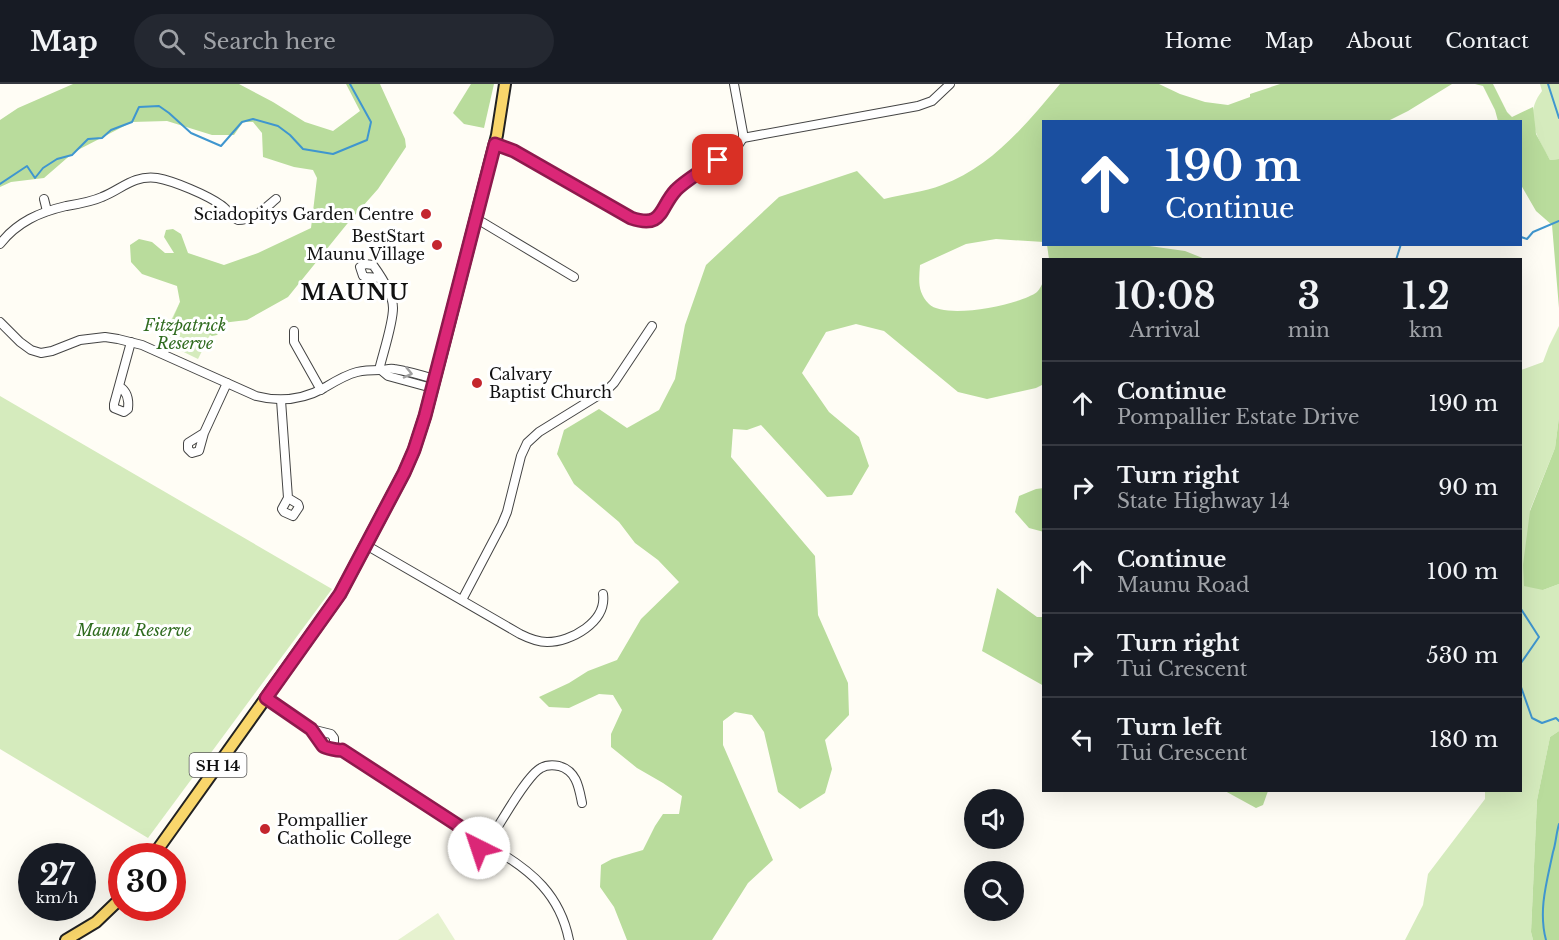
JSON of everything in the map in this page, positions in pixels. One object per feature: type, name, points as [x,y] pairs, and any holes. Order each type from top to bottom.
[{"type":"main road","name":"SH 14","points":[[162,843],[340,594],[404,473],[414,450],[433,384],[495,144],[505,84]]},
{"type":"main road","points":[[66,940],[96,922],[108,910]]},
{"type":"street","points":[[495,144],[514,151],[631,218],[645,221],[657,217],[676,190],[737,147],[743,138],[734,84]]},
{"type":"street","points":[[743,138],[918,106],[932,101],[950,84]]},
{"type":"street","points":[[0,244],[11,231],[46,211],[91,201],[103,197],[126,183],[146,178],[166,180],[198,193],[221,205],[238,220],[246,220],[256,215],[276,199]]},
{"type":"street","points":[[44,200],[46,211]]},
{"type":"street","points":[[475,219],[574,277]]},
{"type":"street","points":[[380,278],[389,292],[393,308],[381,370]]},
{"type":"street","points":[[0,322],[20,342],[31,350],[41,353],[92,338],[105,337],[131,342],[256,396],[281,400],[321,390],[351,373],[370,370],[381,370],[388,376],[433,384]]},
{"type":"street","points":[[462,600],[507,512],[521,456],[527,443],[539,432],[607,390],[652,327]]},
{"type":"street","points":[[294,331],[294,342],[321,390]]},
{"type":"street","points":[[120,387],[131,342]]},
{"type":"street","points":[[204,433],[227,383]]},
{"type":"street","points":[[281,400],[288,498]]},
{"type":"street","points":[[366,545],[520,634],[546,642],[566,639],[583,630],[602,607],[603,594]]},
{"type":"street","points":[[266,698],[322,737],[323,746],[332,743],[340,746],[342,750],[479,839]]},
{"type":"street","points":[[322,737],[331,734],[332,743]]},
{"type":"street","points":[[492,836],[529,778],[547,765],[555,765],[568,770],[577,781],[582,803]]},
{"type":"street","points":[[483,835],[492,836],[496,841],[495,849],[486,853],[481,850],[478,845],[479,839],[483,835]]},
{"type":"street","points":[[495,849],[523,868],[546,889],[560,912],[569,940]]},
{"type":"green space","points":[[73,84],[239,84],[305,122],[333,131],[360,111],[346,84],[380,84],[405,139],[406,147],[378,189],[288,297],[247,320],[222,323],[221,330],[217,335],[212,336],[199,329],[197,323],[193,322],[184,330],[177,329],[171,323],[180,302],[177,286],[142,274],[131,262],[130,245],[139,239],[152,242],[165,253],[174,253],[164,237],[166,230],[173,229],[181,234],[188,253],[224,265],[258,253],[311,228],[317,178],[313,170],[294,167],[263,157],[262,133],[253,122],[243,122],[234,135],[212,135],[167,121],[132,122],[74,152],[44,178],[11,182],[0,187],[0,120],[18,108]]},
{"type":"green space","points":[[471,84],[494,84],[484,128],[464,124],[453,113]]},
{"type":"green space","points":[[1060,84],[1159,84],[1205,102],[1228,105],[1250,97],[1250,94],[1280,84],[1452,84],[1390,120],[1042,120],[1042,242],[996,239],[966,244],[920,265],[919,276],[921,290],[929,304],[938,309],[950,311],[983,309],[1015,302],[1037,292],[1042,284],[1042,385],[1036,388],[987,399],[958,392],[884,331],[856,324],[826,332],[802,373],[829,412],[859,437],[869,466],[852,495],[827,497],[761,425],[747,430],[733,429],[731,457],[815,556],[818,615],[848,683],[849,715],[825,740],[832,769],[825,793],[800,809],[778,792],[764,732],[752,715],[735,712],[723,721],[723,745],[773,860],[748,883],[712,940],[627,940],[614,907],[600,887],[601,865],[612,859],[643,850],[663,814],[679,814],[682,796],[637,768],[611,747],[611,734],[622,710],[613,695],[599,694],[569,708],[549,707],[539,697],[588,671],[617,660],[641,619],[679,582],[658,560],[635,543],[619,522],[574,484],[557,454],[564,430],[599,409],[627,428],[659,410],[675,379],[685,325],[706,265],[779,197],[857,171],[884,199],[928,189],[960,177],[977,167],[1021,128]]},
{"type":"green space","points":[[1475,84],[1493,84],[1507,112],[1512,117],[1533,107],[1536,134],[1550,160],[1559,159],[1559,308],[1552,225],[1536,211],[1522,187],[1522,120],[1498,120],[1483,86]]},
{"type":"green space","points":[[1540,84],[1559,84],[1559,159],[1550,160],[1534,126],[1533,109],[1542,91]]},
{"type":"green space","points":[[1047,246],[1149,246],[1185,251],[1202,258],[1049,258]]},
{"type":"green space","name":"Fitzpatrick Reserve","points":[[180,302],[217,321],[198,359],[161,341]]},
{"type":"green space","points":[[1559,326],[1559,417],[1555,448],[1530,510],[1543,590],[1559,584],[1559,731],[1550,737],[1537,800],[1531,932],[1533,940],[1405,940],[1423,905],[1428,874],[1485,799],[1485,792],[1522,792],[1522,370],[1543,362]]},
{"type":"green space","name":"Maunu Reserve","points":[[0,396],[332,589],[148,838],[0,749]]},
{"type":"green space","points":[[1559,417],[1559,584],[1543,590],[1524,586],[1523,565],[1530,511],[1555,448]]},
{"type":"green space","points":[[1042,488],[1042,531],[1029,528],[1015,512],[1019,496]]},
{"type":"green space","points":[[997,588],[1037,617],[1042,617],[1042,685],[982,651]]},
{"type":"green space","points":[[1559,731],[1559,940],[1533,940],[1531,932],[1537,800],[1550,737]]},
{"type":"green space","points":[[1227,792],[1268,792],[1263,805],[1256,808]]},
{"type":"green space","points":[[438,913],[455,940],[398,940]]},
{"type":"waterway","points":[[0,184],[27,166],[35,178],[43,168],[57,159],[72,155],[88,139],[102,138],[111,130],[132,122],[139,107],[159,106],[191,133],[221,146],[242,122],[253,119],[278,126],[303,149],[333,154],[367,140],[371,122],[350,84]]},
{"type":"waterway","points":[[1548,84],[1559,118]]},
{"type":"waterway","points":[[1522,237],[1527,239],[1533,232],[1559,221]]},
{"type":"waterway","points":[[1397,258],[1400,246]]},
{"type":"waterway","points":[[1522,611],[1539,637],[1522,662]]},
{"type":"waterway","points":[[1522,690],[1532,718],[1542,723],[1556,718],[1559,721]]},
{"type":"waterway","points":[[1546,940],[1543,918],[1544,896],[1559,824]]},
{"type":"place","name":"Sciadopitys Garden Centre","points":[[426,214]]},
{"type":"place","name":"BestStart Maunu Village","points":[[437,245]]},
{"type":"place","name":"Calvary Baptist Church","points":[[477,383]]},
{"type":"place","name":"Pompallier Catholic College","points":[[265,829]]},
{"type":"district","name":"MAUNU","points":[[355,292]]},
{"type":"route","points":[[479,848],[479,839],[342,750],[338,751],[323,746],[311,729],[266,698],[340,594],[414,450],[425,416],[495,144],[514,151],[631,218],[645,221],[657,217],[676,190],[718,160]]}]
